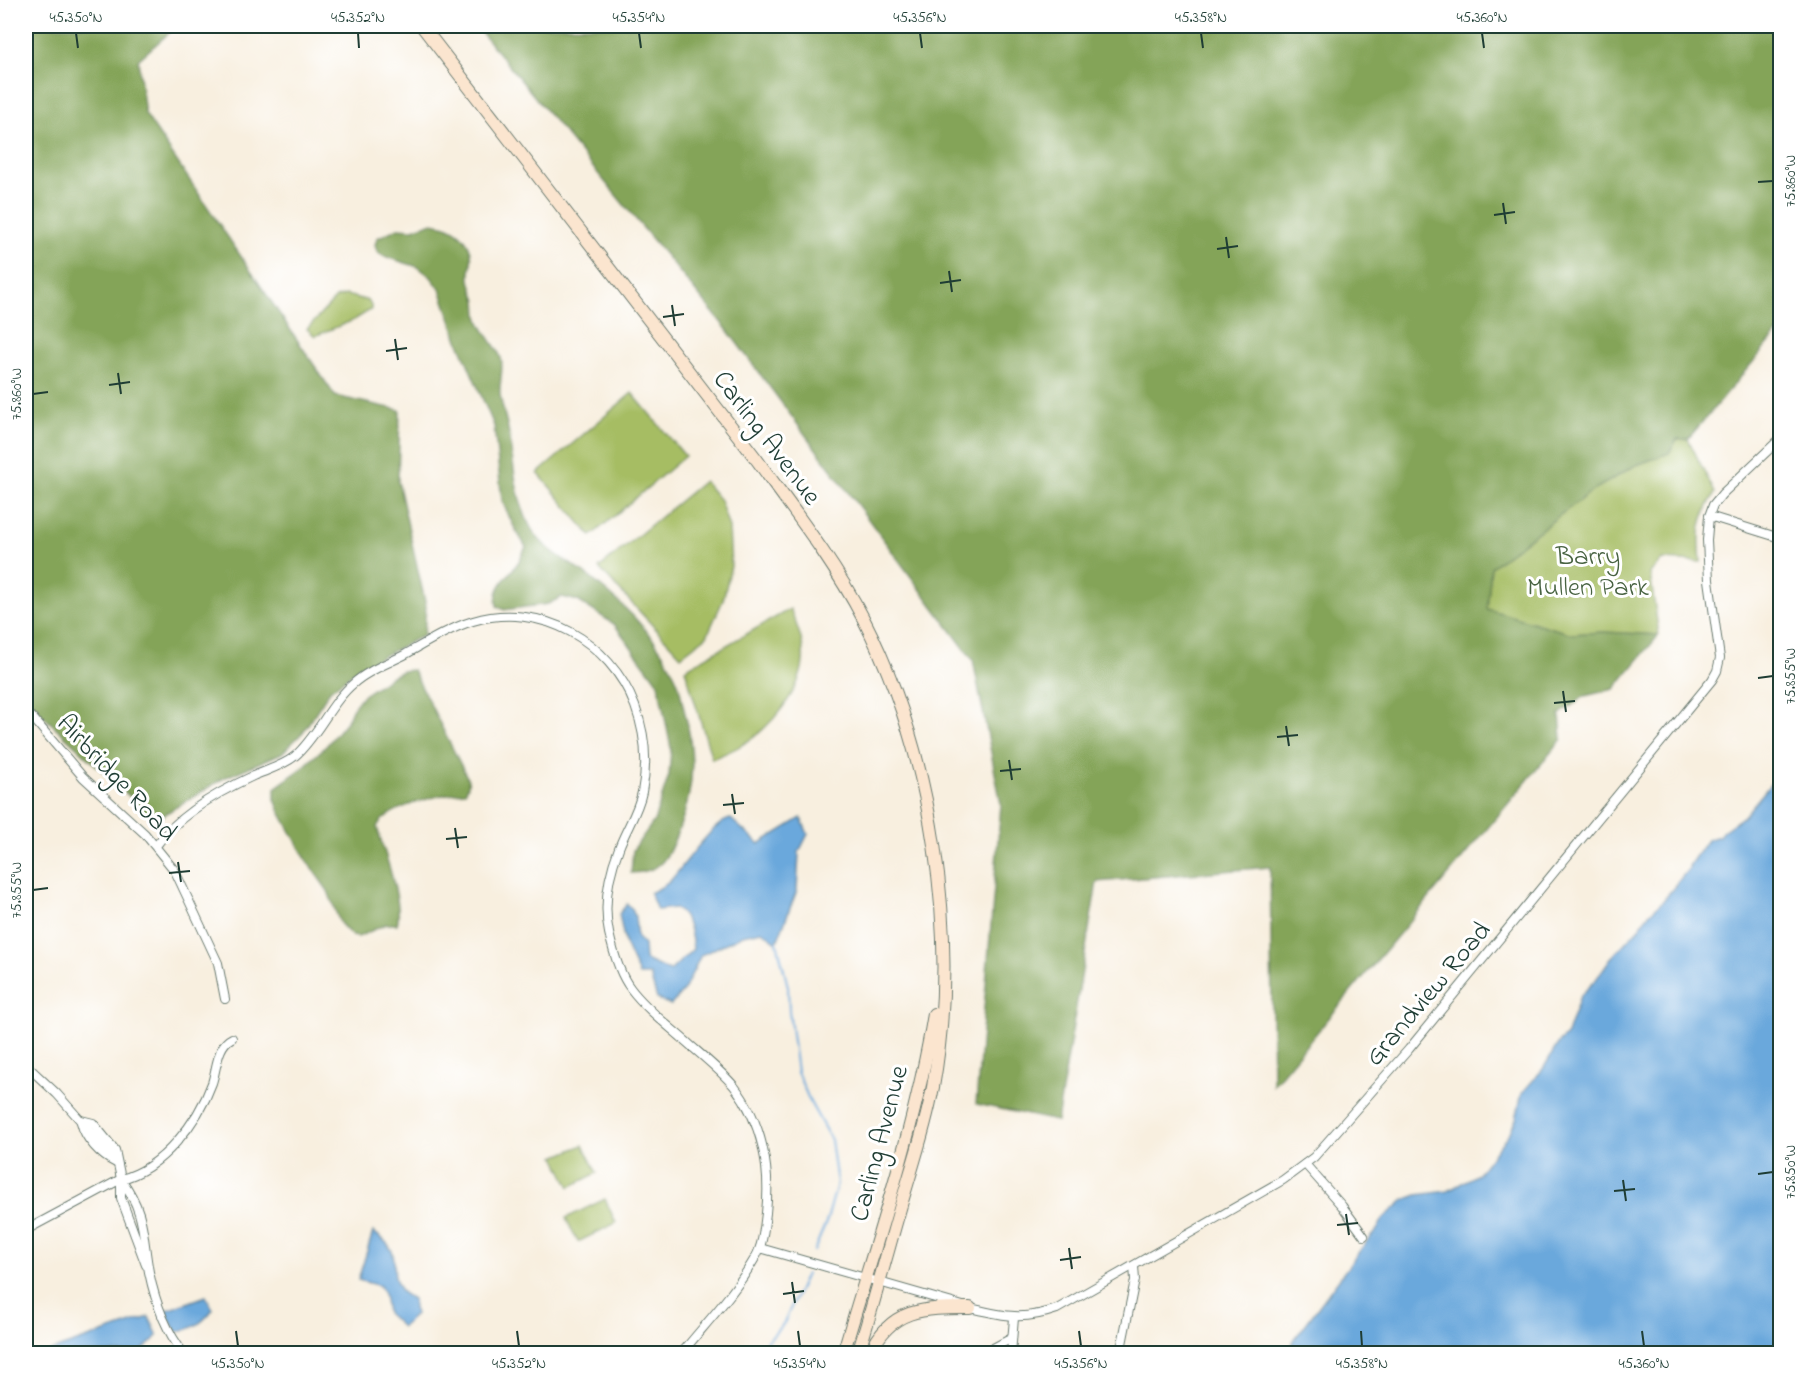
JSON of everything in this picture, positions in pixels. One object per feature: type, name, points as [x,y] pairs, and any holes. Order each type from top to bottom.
[{"type":"main road","name":"Carling Avenue","points":[[422,26],[757,460],[839,576],[864,620],[890,680],[922,782],[936,861],[943,976],[940,1028],[933,1086],[926,1118],[858,1353]]},
{"type":"main road","name":"Carling Avenue","points":[[843,1353],[919,1092],[934,1014],[942,941]]},
{"type":"main road","points":[[870,1353],[888,1326],[906,1314],[938,1308],[970,1308]]},
{"type":"street","name":"Grandview Road","points":[[760,1248],[970,1308],[1014,1318],[1036,1316],[1057,1309],[1134,1266],[1283,1180],[1305,1164],[1340,1128],[1409,1048],[1712,680],[1720,658],[1709,580],[1707,542],[1709,516],[1713,505],[1722,494],[1780,440]]},
{"type":"street","points":[[1709,516],[1780,538]]},
{"type":"street","points":[[156,846],[166,833],[218,794],[295,756],[330,709],[357,680],[466,624],[488,618],[523,616],[536,618],[557,625],[582,638],[602,655],[629,692],[639,720],[645,759],[642,793],[611,872],[607,905],[609,933],[630,988],[726,1078],[749,1111],[761,1141],[768,1180],[760,1248],[744,1275],[681,1353]]},
{"type":"street","name":"Airbridge Road","points":[[32,717],[83,777],[134,823],[175,871],[220,970],[225,999]]},
{"type":"street","points":[[26,1230],[121,1179],[131,1177],[151,1165],[167,1151],[184,1133],[198,1111],[211,1086],[223,1045],[232,1038]]},
{"type":"street","points":[[26,1065],[81,1120],[83,1131],[104,1156],[116,1163]]},
{"type":"street","points":[[81,1120],[93,1123],[115,1150],[121,1179],[131,1193],[141,1220],[149,1271],[158,1305],[170,1333],[184,1353]]},
{"type":"street","points":[[1305,1164],[1342,1206],[1364,1236]]},
{"type":"street","points":[[1120,1353],[1136,1281],[1134,1266]]},
{"type":"street","points":[[1011,1353],[1014,1318]]},
{"type":"street","points":[[982,1353],[1012,1338]]},
{"type":"green space","points":[[26,26],[177,26],[138,60],[145,114],[335,396],[400,410],[398,481],[426,606],[424,635],[360,668],[330,690],[303,732],[282,753],[224,778],[155,820],[26,700]]},
{"type":"green space","points":[[476,26],[1780,26],[1780,330],[1688,439],[1677,439],[1669,453],[1634,466],[1592,491],[1491,567],[1487,609],[1572,634],[1603,632],[1659,635],[1614,689],[1585,696],[1560,714],[1562,739],[1273,1085],[1270,867],[1097,882],[1057,1121],[976,1104],[1001,804],[973,660],[725,327]]},
{"type":"green space","points":[[430,223],[447,226],[457,231],[465,239],[470,249],[471,284],[483,329],[501,358],[500,394],[518,490],[533,532],[548,548],[604,589],[629,611],[651,636],[669,664],[678,684],[690,737],[691,782],[685,813],[672,847],[663,861],[651,870],[631,873],[633,850],[654,821],[669,775],[671,748],[658,683],[614,624],[578,601],[562,597],[548,604],[504,610],[497,606],[499,588],[526,547],[502,501],[494,426],[459,343],[440,289],[431,277],[418,267],[383,256],[377,251],[375,245],[377,238],[398,228],[413,229]]},
{"type":"green space","points":[[346,295],[369,301],[372,309],[354,320],[315,336],[307,329],[336,298]]},
{"type":"green space","points":[[632,393],[685,456],[591,536],[538,473]]},
{"type":"green space","name":"Barry Mullen Park","points":[[1677,439],[1688,439],[1715,493],[1701,526],[1701,562],[1662,560],[1650,573],[1659,635],[1603,632],[1572,634],[1487,609],[1491,567],[1592,491],[1634,466],[1669,453]]},
{"type":"green space","points":[[704,481],[720,500],[729,528],[731,566],[723,600],[707,636],[681,656],[599,568]]},
{"type":"green space","points":[[790,609],[802,642],[803,662],[801,673],[790,697],[774,719],[755,736],[733,750],[712,759],[685,669]]},
{"type":"green space","points":[[413,670],[465,774],[468,786],[465,792],[444,795],[403,807],[392,813],[377,827],[398,903],[397,924],[386,924],[358,937],[352,936],[340,923],[328,891],[307,861],[279,810],[275,799],[275,788],[301,769],[327,745],[348,719],[362,696],[392,676],[402,671]]},
{"type":"green space","points":[[583,1145],[597,1173],[570,1187],[555,1157]]},
{"type":"green space","points":[[605,1199],[616,1223],[578,1242],[566,1218]]},
{"type":"water","points":[[1780,773],[1780,1353],[1288,1353],[1294,1340],[1383,1219],[1404,1200],[1417,1195],[1448,1191],[1478,1174],[1510,1132],[1516,1119],[1522,1093],[1543,1069],[1567,1034],[1580,996],[1595,981],[1610,959],[1640,927],[1647,916],[1662,902],[1690,867],[1707,840],[1719,836],[1744,816]]},
{"type":"water","points":[[801,818],[808,834],[799,852],[797,890],[777,942],[762,931],[743,935],[701,955],[684,990],[671,1005],[657,999],[650,975],[639,975],[625,944],[619,914],[627,904],[632,909],[637,938],[644,945],[645,960],[670,971],[693,949],[690,932],[680,912],[675,908],[657,910],[650,893],[669,882],[708,835],[724,822],[731,819],[759,844]]},
{"type":"water","points":[[373,1232],[390,1247],[397,1283],[402,1292],[413,1300],[415,1315],[402,1327],[387,1313],[384,1294],[380,1286],[358,1280]]},
{"type":"water","points":[[206,1296],[213,1309],[209,1314],[197,1325],[176,1332],[165,1311]]},
{"type":"water","points":[[149,1317],[158,1336],[139,1353],[45,1353]]},
{"type":"waterway","points":[[777,942],[788,987],[797,1072],[831,1140],[837,1184],[827,1220],[814,1251]]},
{"type":"waterway","points":[[755,1354],[784,1323],[806,1274]]}]
